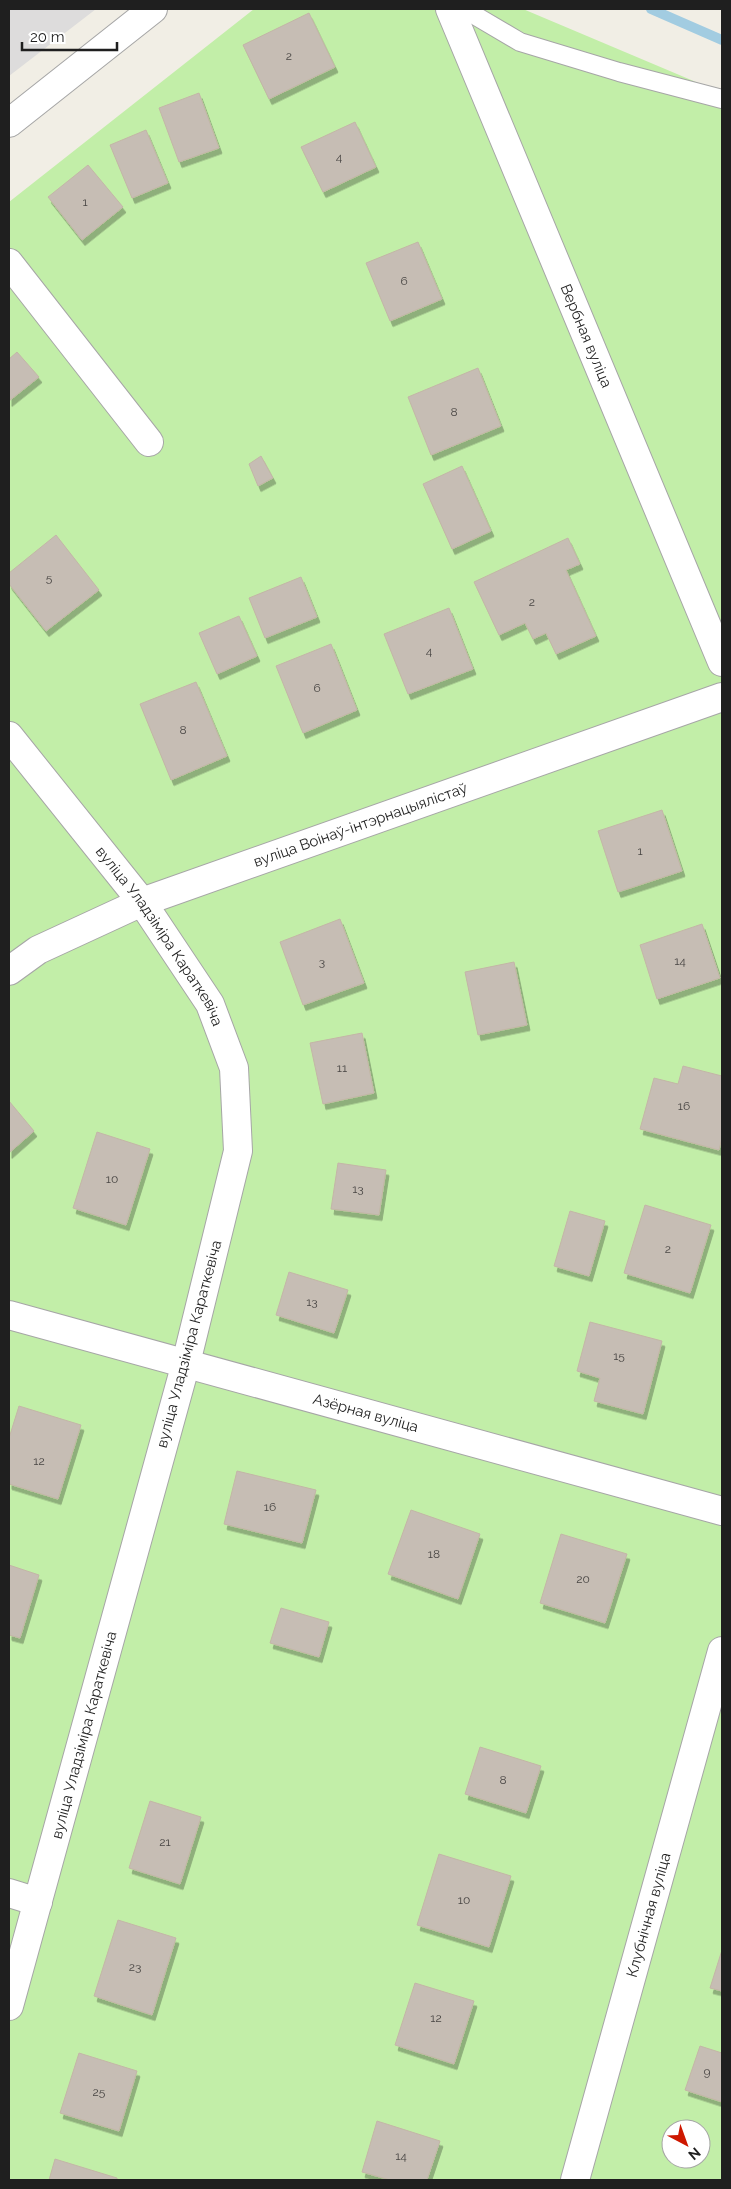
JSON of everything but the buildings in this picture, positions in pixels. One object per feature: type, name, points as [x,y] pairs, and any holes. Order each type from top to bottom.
[{"type":"street","points":[[9,123],[153,9]]},
{"type":"street","name":"Вербная вуліца","points":[[450,9],[722,662]]},
{"type":"street","points":[[9,262],[149,442]]},
{"type":"street","name":"вуліца Воінаў-інтэрнацыялістаў","points":[[9,971],[38,950],[142,902],[722,697]]},
{"type":"street","name":"вуліца Уладзіміра Караткевіча","points":[[9,736],[142,902],[210,1004],[234,1068],[238,1151],[186,1363],[9,2006]]},
{"type":"street","name":"Азёрная вуліца","points":[[9,1315],[722,1511]]},
{"type":"street","name":"Клубнічная вуліца","points":[[575,2180],[722,1651]]},
{"type":"street","points":[[9,1893],[38,1902]]},
{"type":"lane","points":[[464,9],[520,42],[619,72],[722,99]]},
{"type":"shaded area","points":[[9,9],[96,9],[9,76]]},
{"type":"green space","points":[[254,9],[523,9],[722,93],[722,2180],[9,2180],[9,202]]},
{"type":"waterway","points":[[651,9],[722,40]]}]
